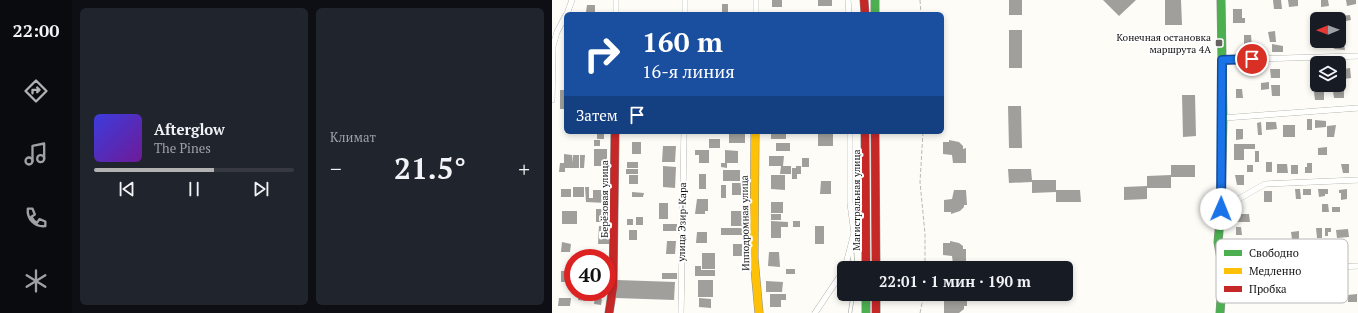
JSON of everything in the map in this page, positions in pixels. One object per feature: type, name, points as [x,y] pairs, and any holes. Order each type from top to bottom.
[{"type":"street","points":[[567,12],[572,0]]},
{"type":"street","points":[[616,0],[616,12]]},
{"type":"street","points":[[685,0],[685,12]]},
{"type":"street","points":[[756,0],[756,12]]},
{"type":"street","points":[[848,0],[849,12]]},
{"type":"street","points":[[864,0],[864,12]]},
{"type":"street","points":[[874,0],[875,12]]},
{"type":"street","points":[[1218,239],[1221,209],[1223,118],[1221,0]]},
{"type":"street","points":[[552,100],[553,46],[556,32],[564,18]]},
{"type":"street","points":[[1222,60],[1358,56]]},
{"type":"street","points":[[1223,118],[1358,108]]},
{"type":"street","name":"Берёзовая улица","points":[[609,313],[613,287],[615,134]]},
{"type":"street","name":"улица Эзир-Кара","points":[[681,313],[684,134]]},
{"type":"street","name":"Ипподромная улица","points":[[755,134],[754,258],[760,313]]},
{"type":"street","points":[[847,261],[854,233],[850,203],[850,134]]},
{"type":"street","name":"Магистральная улица","points":[[865,134],[866,261]]},
{"type":"street","name":"Магистральная улица","points":[[875,134],[876,261]]},
{"type":"street","points":[[1221,209],[1265,184],[1358,180]]},
{"type":"street","points":[[1348,266],[1358,266]]},
{"type":"street","points":[[815,313],[837,281]]},
{"type":"street","points":[[866,301],[866,313]]},
{"type":"street","points":[[876,301],[876,313]]},
{"type":"street","points":[[1220,313],[1221,303]]},
{"type":"lane","points":[[851,244],[852,261]]},
{"type":"lane","points":[[850,313],[852,301]]},
{"type":"path","points":[[920,0],[921,12]]},
{"type":"path","points":[[924,134],[920,182],[925,234],[925,261]]},
{"type":"path","points":[[920,313],[923,301]]},
{"type":"building","points":[[772,0],[782,0],[782,7],[772,7]]},
{"type":"building","points":[[818,0],[832,0],[832,6],[818,6]]},
{"type":"building","points":[[1009,0],[1022,0],[1022,15],[1009,15]]},
{"type":"building","points":[[1103,0],[1136,0],[1119,16]]},
{"type":"building","points":[[1165,0],[1181,0],[1182,25],[1165,25]]},
{"type":"building","points":[[1273,0],[1281,0],[1282,9],[1274,9]]},
{"type":"building","points":[[1288,0],[1298,0],[1298,6],[1289,7]]},
{"type":"building","points":[[1321,0],[1328,0],[1329,6],[1321,7]]},
{"type":"building","points":[[1346,0],[1356,0],[1356,4],[1347,6]]},
{"type":"building","points":[[722,4],[728,4],[728,12],[722,12]]},
{"type":"building","points":[[587,5],[595,5],[595,12],[586,12]]},
{"type":"building","points":[[1233,9],[1242,9],[1242,18],[1245,18],[1245,23],[1233,23]]},
{"type":"building","points":[[1346,15],[1350,15],[1351,20],[1346,21]]},
{"type":"building","points":[[1009,30],[1022,30],[1022,68],[1009,68]]},
{"type":"building","points":[[1275,31],[1276,42],[1270,42],[1268,32]]},
{"type":"building","points":[[1244,35],[1251,35],[1252,47],[1244,47]]},
{"type":"building","points":[[1272,44],[1283,46],[1283,52],[1272,52]]},
{"type":"building","points":[[1345,48],[1345,50],[1334,49]]},
{"type":"building","points":[[1260,64],[1260,71],[1248,73],[1248,65]]},
{"type":"building","points":[[1350,68],[1351,78],[1346,79],[1346,69]]},
{"type":"building","points":[[1270,69],[1280,69],[1280,78],[1271,78]]},
{"type":"building","points":[[1269,82],[1269,89],[1261,90],[1261,83]]},
{"type":"building","points":[[1271,85],[1280,85],[1280,96],[1272,96]]},
{"type":"building","points":[[1236,89],[1242,89],[1243,98],[1236,98]]},
{"type":"building","points":[[560,90],[564,90],[564,109],[560,109]]},
{"type":"building","points":[[1314,92],[1324,92],[1324,100],[1315,100]]},
{"type":"building","points":[[1333,92],[1344,92],[1344,98],[1334,98]]},
{"type":"building","points":[[1182,95],[1195,95],[1196,136],[1183,137]]},
{"type":"building","points":[[1008,106],[1021,106],[1022,148],[1009,148]]},
{"type":"building","points":[[1307,119],[1312,119],[1312,130],[1307,130]]},
{"type":"building","points":[[1315,120],[1326,121],[1326,127],[1315,128]]},
{"type":"building","points":[[1261,122],[1262,135],[1258,135],[1257,123]]},
{"type":"building","points":[[1266,122],[1276,122],[1277,129],[1266,130]]},
{"type":"building","points":[[1283,125],[1295,125],[1295,137],[1283,137]]},
{"type":"building","points":[[1336,125],[1334,137],[1327,137],[1327,126]]},
{"type":"building","points":[[1236,129],[1243,129],[1243,139],[1236,140]]},
{"type":"building","points":[[597,134],[604,134],[604,139],[597,139]]},
{"type":"building","points":[[729,134],[745,134],[745,143],[729,143]]},
{"type":"building","points":[[771,134],[786,134],[786,139],[771,139]]},
{"type":"building","points":[[818,134],[833,134],[833,146],[818,146]]},
{"type":"building","points":[[709,139],[720,139],[720,148],[709,148]]},
{"type":"building","points":[[594,140],[600,140],[600,146],[594,146]]},
{"type":"building","points":[[949,140],[959,142],[963,146],[963,149],[966,148],[966,163],[953,163],[952,155],[943,154],[943,142],[949,142]]},
{"type":"building","points":[[632,142],[641,142],[641,154],[632,154]]},
{"type":"building","points":[[776,143],[790,143],[790,151],[776,151]]},
{"type":"building","points":[[1234,144],[1255,144],[1255,149],[1244,149],[1244,160],[1234,160]]},
{"type":"building","points":[[663,146],[676,146],[675,162],[662,162]]},
{"type":"building","points":[[1327,147],[1327,155],[1318,155],[1318,148]]},
{"type":"building","points":[[594,149],[607,149],[607,166],[594,166]]},
{"type":"building","points":[[695,150],[709,150],[709,163],[699,163],[699,155],[695,155]]},
{"type":"building","points":[[725,150],[738,151],[738,163],[727,163],[727,168],[721,167],[721,163],[725,163]]},
{"type":"building","points":[[1255,151],[1259,151],[1259,162],[1255,162]]},
{"type":"building","points":[[564,154],[572,155],[572,163],[573,155],[579,155],[579,168],[565,168],[565,172],[559,172],[560,163],[564,163]]},
{"type":"building","points":[[580,155],[585,155],[584,168],[580,168]]},
{"type":"building","points":[[769,156],[784,156],[783,166],[791,166],[791,174],[780,174],[781,166],[769,166]]},
{"type":"building","points":[[802,158],[809,158],[809,167],[802,167]]},
{"type":"building","points":[[627,162],[638,162],[638,168],[627,168]]},
{"type":"building","points":[[1266,162],[1272,162],[1272,172],[1266,172]]},
{"type":"building","points":[[1307,163],[1312,163],[1312,173],[1305,173]]},
{"type":"building","points":[[1277,164],[1287,164],[1288,173],[1277,173]]},
{"type":"building","points":[[1341,164],[1349,164],[1349,173],[1343,173]]},
{"type":"building","points":[[1171,165],[1195,165],[1195,177],[1171,177],[1171,188],[1147,188],[1147,199],[1124,200],[1124,187],[1147,186],[1147,176],[1171,175]]},
{"type":"building","points":[[1247,165],[1253,165],[1253,172],[1247,172]]},
{"type":"building","points":[[1291,165],[1298,165],[1298,174],[1291,174]]},
{"type":"building","points":[[663,166],[676,167],[675,188],[663,187]]},
{"type":"building","points":[[796,166],[801,166],[801,174],[797,174],[797,179],[792,179],[792,168],[796,168]]},
{"type":"building","points":[[626,169],[638,169],[638,174],[626,174]]},
{"type":"building","points":[[1008,169],[1031,169],[1032,180],[1056,180],[1056,190],[1080,190],[1081,202],[1056,202],[1056,192],[1032,193],[1032,182],[1009,183]]},
{"type":"building","points":[[723,170],[740,170],[740,181],[723,181]]},
{"type":"building","points":[[699,174],[706,174],[706,189],[699,189]]},
{"type":"building","points":[[629,175],[638,175],[638,184],[629,184]]},
{"type":"building","points":[[771,175],[785,175],[785,190],[771,189]]},
{"type":"building","points":[[1235,175],[1244,175],[1244,185],[1237,185]]},
{"type":"building","points":[[821,181],[831,181],[831,194],[820,194]]},
{"type":"building","points":[[732,183],[744,183],[744,195],[732,195]]},
{"type":"building","points":[[721,185],[726,185],[726,198],[721,198]]},
{"type":"building","points":[[573,187],[584,187],[584,197],[573,197]]},
{"type":"building","points":[[585,187],[589,187],[589,198],[593,198],[593,190],[605,190],[606,203],[586,202]]},
{"type":"building","points":[[561,189],[571,189],[571,197],[561,197]]},
{"type":"building","points":[[1295,189],[1300,189],[1301,199],[1296,199]]},
{"type":"building","points":[[1303,189],[1311,189],[1311,195],[1303,195]]},
{"type":"building","points":[[1318,189],[1328,189],[1328,194],[1319,197]]},
{"type":"building","points":[[1347,189],[1347,199],[1341,200],[1341,193],[1339,193],[1339,190]]},
{"type":"building","points":[[954,190],[966,190],[967,205],[964,205],[960,211],[951,214],[951,212],[944,212],[944,200],[952,199]]},
{"type":"building","points":[[1264,191],[1272,191],[1272,202],[1264,202]]},
{"type":"building","points":[[632,192],[644,193],[643,197],[632,197]]},
{"type":"building","points":[[697,199],[708,199],[708,211],[705,211],[705,214],[695,214]]},
{"type":"building","points":[[771,202],[783,202],[783,213],[771,213]]},
{"type":"building","points":[[659,203],[668,203],[668,219],[659,219]]},
{"type":"building","points":[[1322,204],[1328,204],[1329,212],[1322,212]]},
{"type":"building","points":[[1332,207],[1340,207],[1340,212],[1332,212]]},
{"type":"building","points":[[596,209],[607,209],[607,222],[596,222]]},
{"type":"building","points":[[562,211],[577,211],[577,224],[562,224]]},
{"type":"building","points":[[731,211],[744,211],[744,226],[731,226]]},
{"type":"building","points":[[771,214],[781,214],[781,220],[771,220]]},
{"type":"building","points":[[1237,214],[1249,214],[1250,222],[1237,222]]},
{"type":"building","points":[[636,217],[643,217],[643,225],[636,225]]},
{"type":"building","points":[[627,219],[633,219],[633,225],[627,225]]},
{"type":"building","points":[[771,221],[788,222],[788,227],[781,227],[781,238],[771,238]]},
{"type":"building","points":[[793,221],[800,221],[800,227],[793,227]]},
{"type":"building","points":[[663,224],[677,224],[677,231],[663,231]]},
{"type":"building","points":[[599,226],[609,226],[609,244],[598,244]]},
{"type":"building","points":[[815,226],[824,226],[824,244],[815,244]]},
{"type":"building","points":[[1236,227],[1241,227],[1242,235],[1236,235]]},
{"type":"building","points":[[721,228],[747,228],[747,235],[721,235]]},
{"type":"building","points":[[1316,228],[1322,228],[1322,238],[1317,238]]},
{"type":"building","points":[[1325,228],[1331,228],[1331,232],[1328,232],[1328,236],[1325,236]]},
{"type":"building","points":[[1348,229],[1349,237],[1337,238],[1336,230]]},
{"type":"building","points":[[629,230],[637,230],[637,240],[629,240]]},
{"type":"building","points":[[1299,231],[1299,239],[1292,239],[1291,232]]},
{"type":"building","points":[[697,232],[707,232],[707,243],[696,243]]},
{"type":"building","points":[[667,241],[676,241],[675,254],[666,254]]},
{"type":"building","points":[[950,241],[959,243],[963,246],[963,249],[966,249],[966,261],[953,261],[952,256],[943,255],[943,243],[950,243]]},
{"type":"building","points":[[562,242],[571,244],[570,249],[564,249],[564,252],[561,252]]},
{"type":"building","points":[[733,244],[744,244],[744,256],[733,256]]},
{"type":"building","points":[[769,252],[779,252],[780,267],[768,266]]},
{"type":"building","points":[[702,253],[715,253],[715,269],[702,269]]},
{"type":"building","points":[[695,266],[701,266],[701,270],[715,270],[715,276],[695,276]]},
{"type":"building","points":[[786,269],[795,269],[795,274],[786,274]]},
{"type":"building","points":[[561,271],[564,271],[564,282],[561,282]]},
{"type":"building","points":[[662,273],[677,273],[677,279],[662,279]]},
{"type":"building","points":[[617,280],[675,282],[674,300],[616,298]]},
{"type":"building","points":[[698,280],[713,280],[713,297],[698,297]]},
{"type":"building","points":[[766,281],[783,282],[782,292],[766,292]]},
{"type":"building","points":[[770,294],[786,294],[786,300],[781,300],[781,307],[770,307]]},
{"type":"building","points":[[1357,294],[1357,302],[1348,302],[1348,295]]},
{"type":"building","points":[[559,298],[564,298],[564,301],[571,301],[570,306],[558,306]]},
{"type":"building","points":[[699,298],[711,299],[711,308],[699,307]]},
{"type":"building","points":[[594,301],[602,301],[601,305],[594,304]]},
{"type":"building","points":[[944,301],[967,301],[967,306],[964,306],[964,309],[959,313],[944,313]]},
{"type":"traffic: fast","points":[[875,0],[875,12]]},
{"type":"traffic: fast","points":[[1218,239],[1221,209],[1223,118],[1221,0]]},
{"type":"traffic: fast","points":[[866,301],[866,313]]},
{"type":"traffic: fast","points":[[1220,313],[1221,303]]},
{"type":"traffic: slow","points":[[755,134],[754,258],[759,313]]},
{"type":"traffic: jam","points":[[864,0],[865,12]]},
{"type":"traffic: jam","points":[[609,313],[613,287],[615,134]]},
{"type":"traffic: jam","points":[[865,134],[866,261]]},
{"type":"traffic: jam","points":[[875,134],[876,261]]},
{"type":"traffic: jam","points":[[876,301],[876,313]]},
{"type":"place","name":"Конечная остановка маршрута 4А","points":[[1219,43]]},
{"type":"route","points":[[1221,209],[1223,118],[1222,60],[1252,59]]}]
